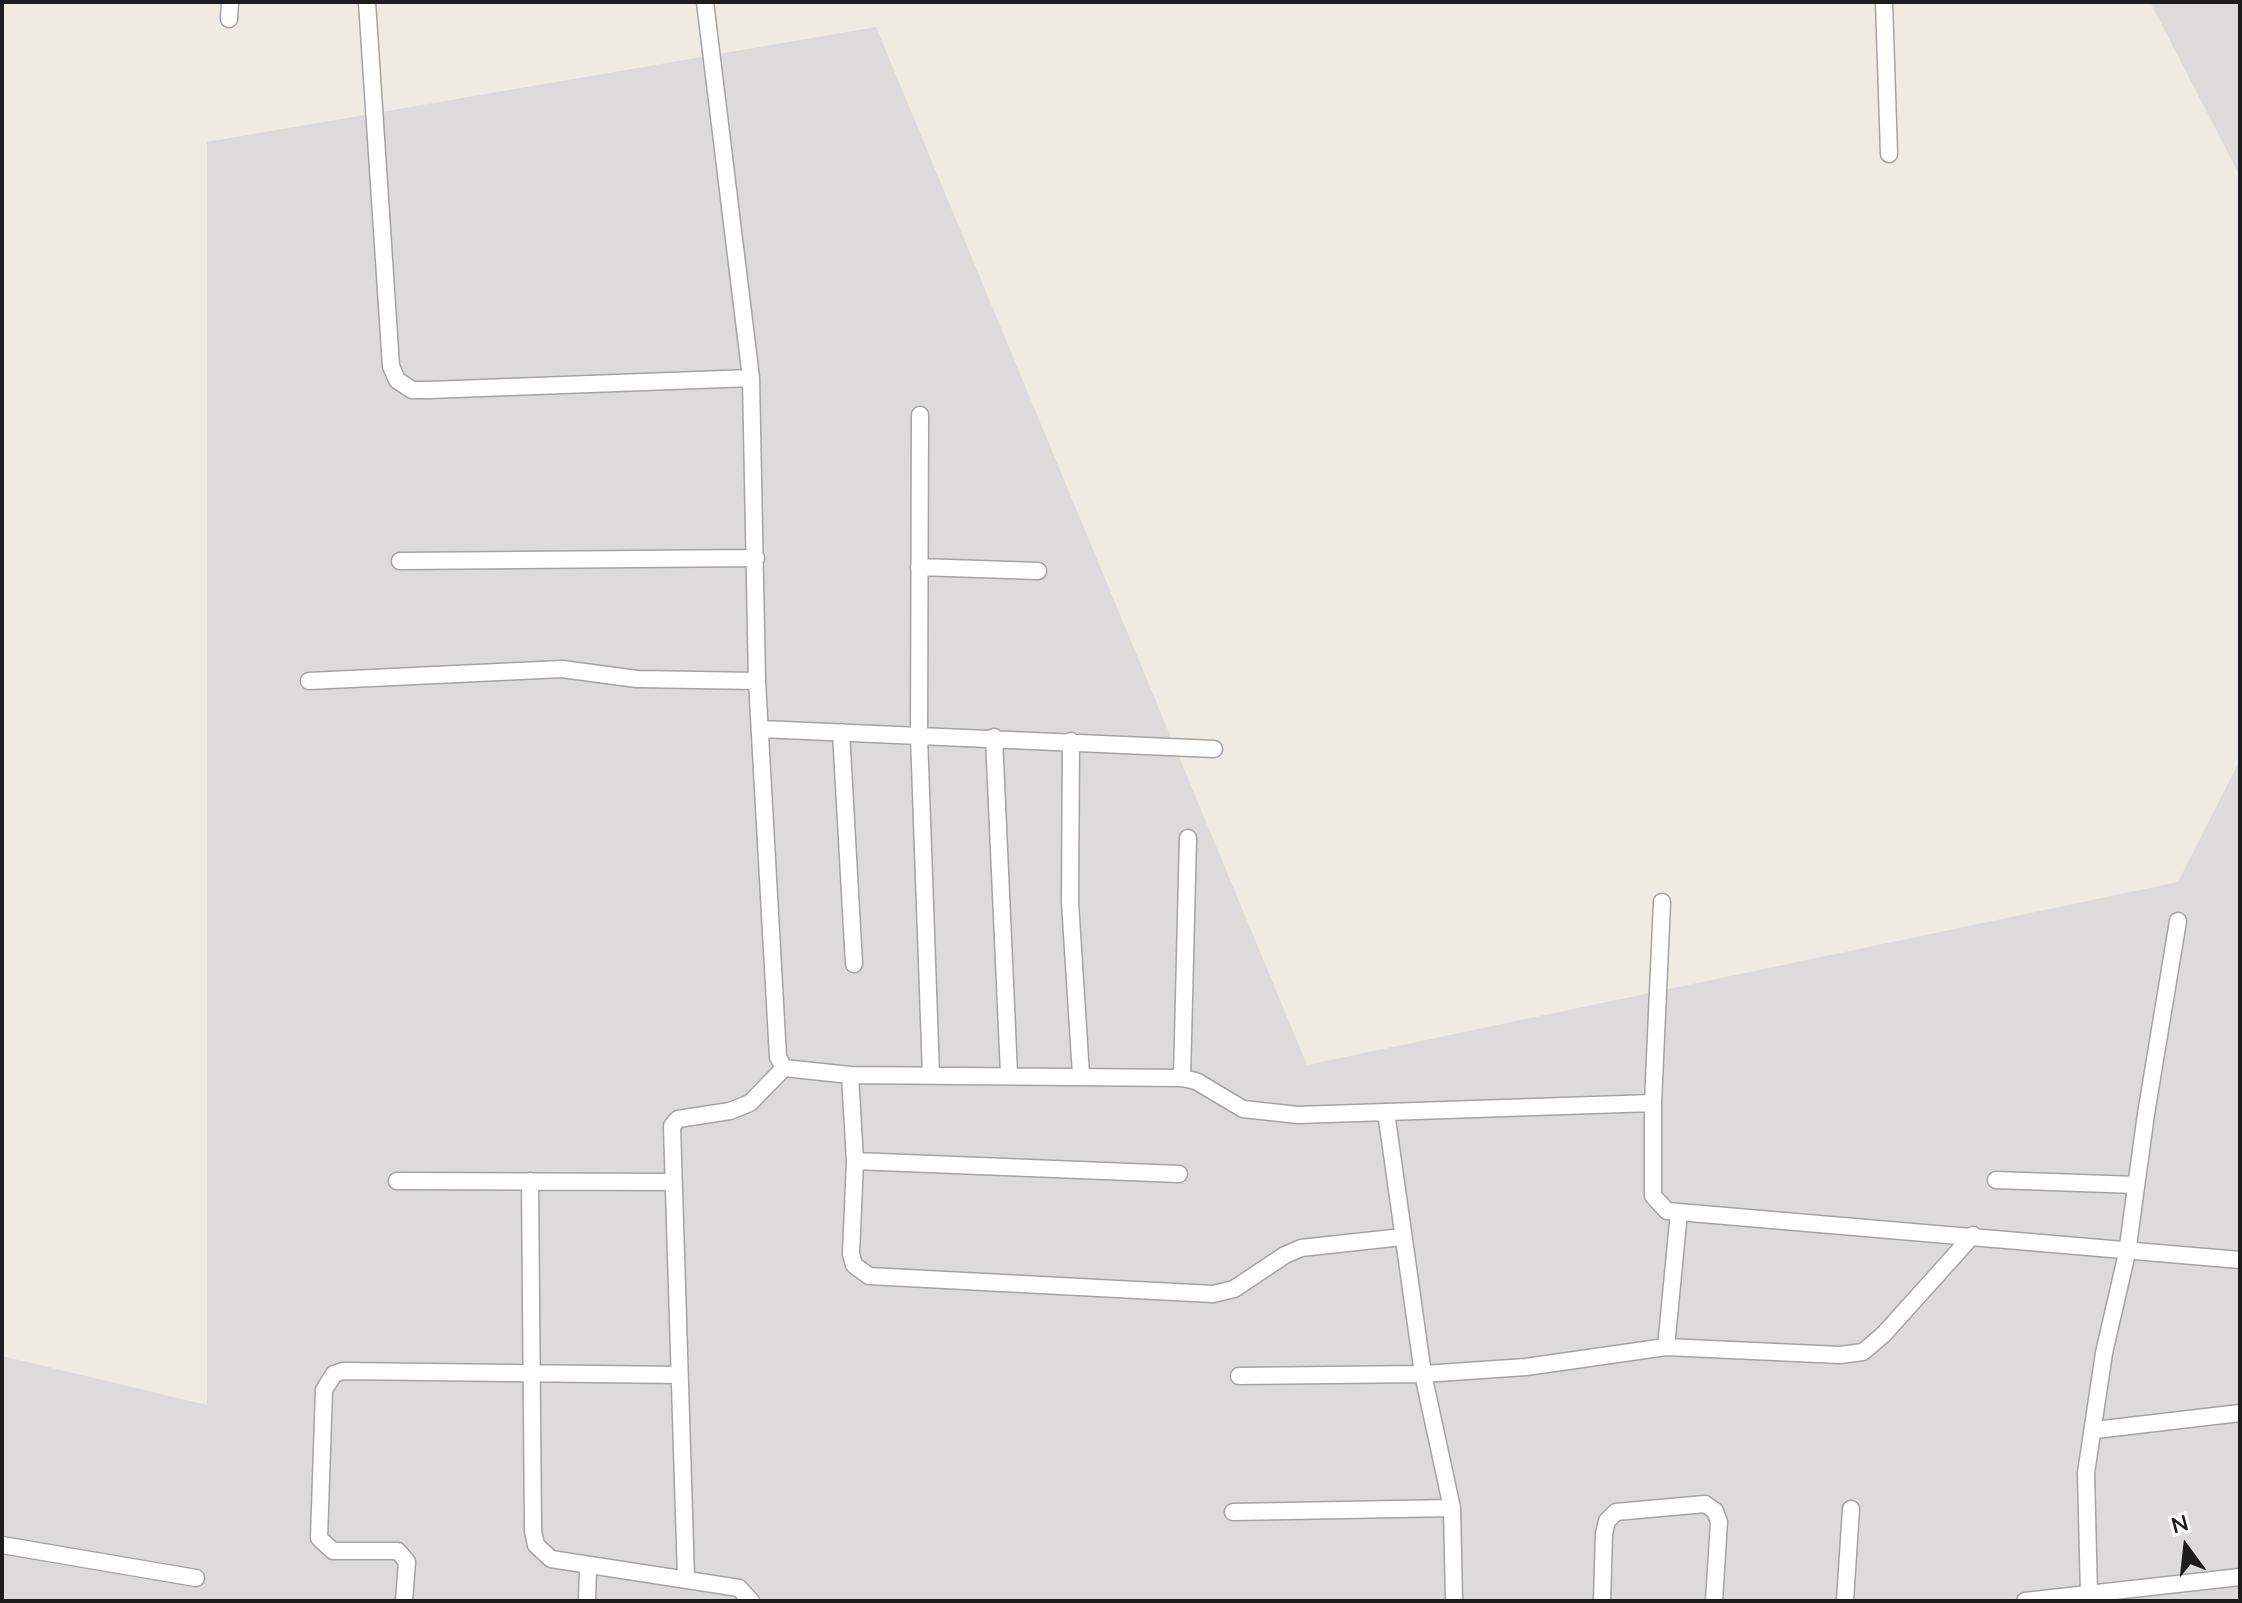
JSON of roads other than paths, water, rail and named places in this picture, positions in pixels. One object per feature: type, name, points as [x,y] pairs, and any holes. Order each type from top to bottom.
[{"type":"street","points":[[367,2],[391,366],[397,380],[412,390],[751,378]]},
{"type":"street","points":[[705,2],[751,378],[757,681],[778,1057],[784,1068]]},
{"type":"street","points":[[1884,2],[1889,154]]},
{"type":"street","points":[[920,415],[919,736],[931,1075]]},
{"type":"street","points":[[400,561],[756,558]]},
{"type":"street","points":[[919,567],[1038,571]]},
{"type":"street","points":[[309,681],[562,669],[637,679],[757,681]]},
{"type":"street","points":[[761,729],[1214,749]]},
{"type":"street","points":[[841,732],[854,964]]},
{"type":"street","points":[[994,737],[1009,1074]]},
{"type":"street","points":[[1071,741],[1070,902],[1081,1075]]},
{"type":"street","points":[[1182,1078],[1188,838]]},
{"type":"street","points":[[1662,902],[1653,1103],[1653,1196],[1667,1211],[1973,1235],[2127,1253],[2240,1260]]},
{"type":"street","points":[[2089,1595],[2086,1473],[2095,1430],[2104,1353],[2127,1253],[2178,921]]},
{"type":"street","points":[[784,1068],[850,1075],[1009,1074],[1182,1078],[1196,1081],[1243,1109],[1267,1114],[1653,1103]]},
{"type":"street","points":[[686,1578],[671,1134],[675,1122],[730,1111],[750,1103],[784,1068]]},
{"type":"street","points":[[850,1075],[855,1161],[851,1254],[854,1265],[869,1276],[1213,1294],[1234,1289],[1301,1248],[1402,1237]]},
{"type":"street","points":[[1386,1112],[1423,1374],[1452,1508],[1454,1601]]},
{"type":"street","points":[[855,1161],[1179,1174]]},
{"type":"street","points":[[1996,1180],[2136,1185]]},
{"type":"street","points":[[397,1181],[673,1182]]},
{"type":"street","points":[[530,1181],[533,1531],[536,1545],[551,1559],[588,1568],[686,1578],[739,1588],[751,1601]]},
{"type":"street","points":[[1666,1347],[1679,1212]]},
{"type":"street","points":[[1239,1376],[1423,1374],[1574,1362],[1666,1347],[1840,1355],[1863,1352],[1884,1334],[1973,1235]]},
{"type":"street","points":[[404,1601],[407,1562],[398,1551],[333,1551],[319,1538],[327,1380],[343,1371],[679,1375]]},
{"type":"street","points":[[2095,1430],[2240,1413]]},
{"type":"street","points":[[1602,1601],[1604,1534],[1607,1521],[1616,1512],[1705,1504],[1715,1511],[1719,1522],[1714,1601]]},
{"type":"street","points":[[1233,1512],[1452,1508]]},
{"type":"street","points":[[1845,1601],[1851,1509]]},
{"type":"street","points":[[2,1545],[196,1578]]},
{"type":"street","points":[[587,1601],[588,1568]]},
{"type":"street","points":[[2025,1601],[2240,1577]]}]
